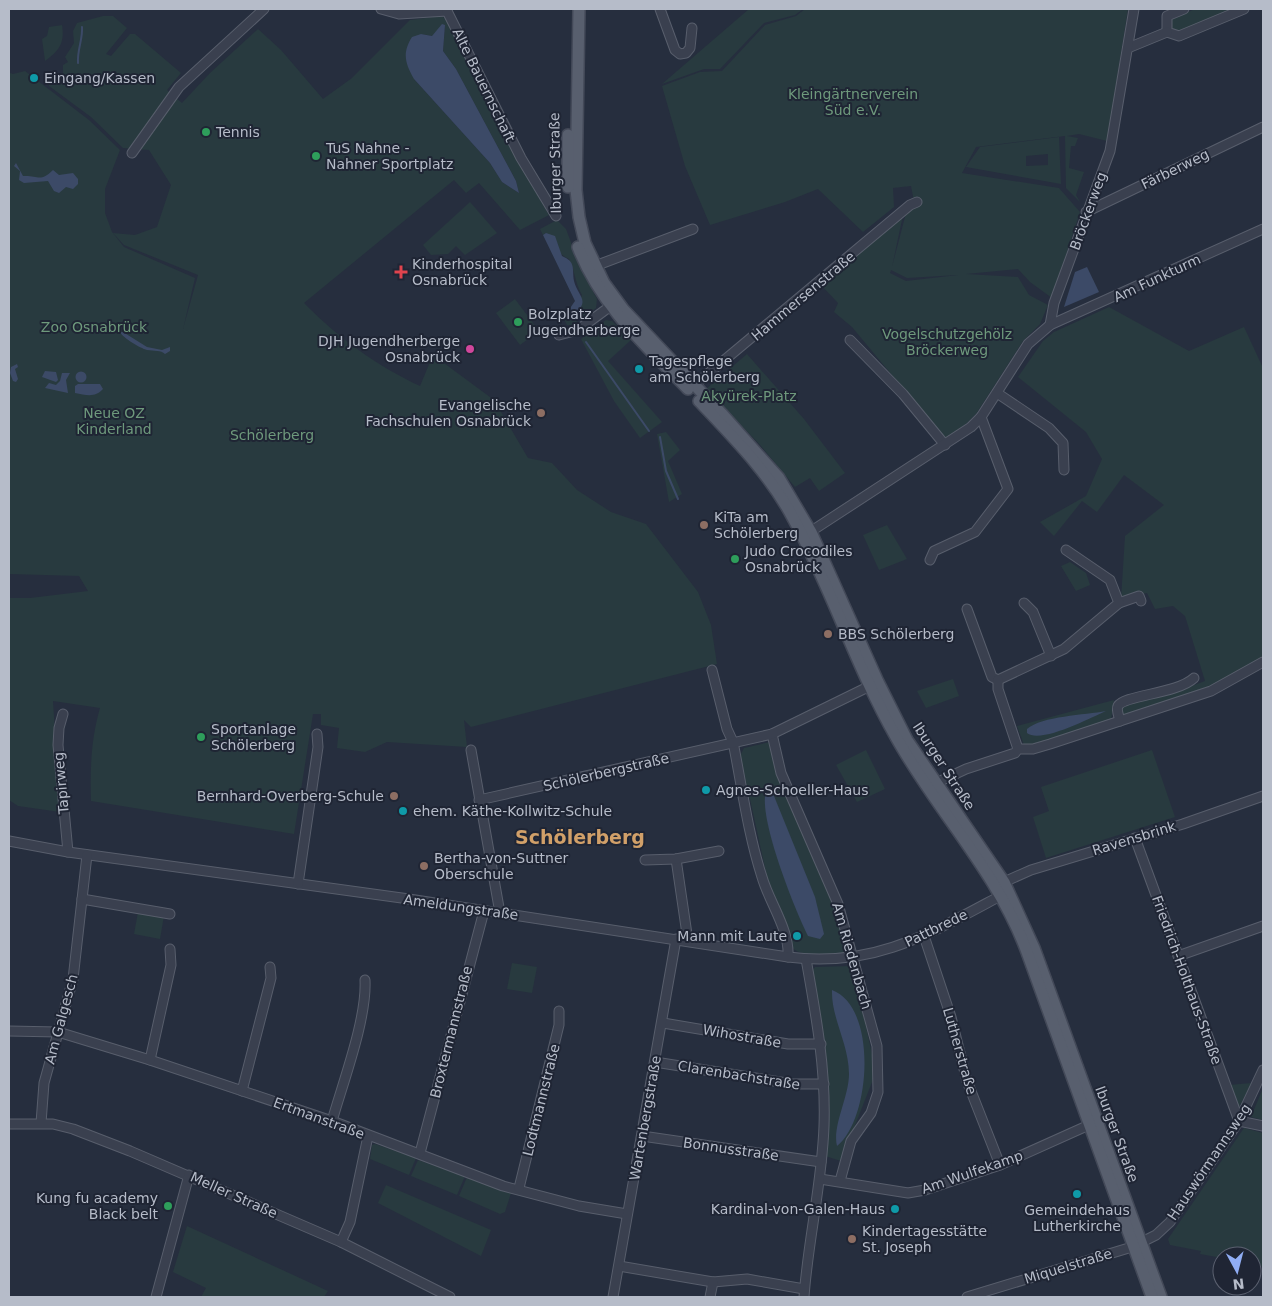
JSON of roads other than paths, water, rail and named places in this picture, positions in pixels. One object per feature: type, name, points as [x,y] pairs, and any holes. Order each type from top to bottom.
[{"type":"main road","name":"Iburger Straße","points":[[572,9],[568,158],[571,218],[587,269],[614,304],[779,478],[807,535],[874,684],[895,736],[1002,896],[1024,943],[1089,1125],[1136,1245],[1161,1297]]},
{"type":"main road","name":"Iburger Straße","points":[[579,9],[576,190],[579,217],[585,242],[594,266],[614,304]]},
{"type":"main road","name":"Iburger Straße","points":[[874,684],[936,783],[1004,882],[1034,948],[1152,1297]]},
{"type":"street","points":[[132,153],[179,87],[264,9]]},
{"type":"street","name":"Alte Bauernschaft","points":[[382,9],[399,14],[448,10],[521,158],[556,216]]},
{"type":"street","points":[[660,9],[674,50],[680,54],[686,53],[690,48],[692,28]]},
{"type":"street","name":"Bröckerweg","points":[[1050,325],[1054,303],[1110,151],[1134,9]]},
{"type":"street","points":[[1167,32],[1167,16],[1184,9]]},
{"type":"street","points":[[1128,48],[1167,32],[1179,36],[1244,9]]},
{"type":"street","name":"Färberweg","points":[[1086,212],[1263,126]]},
{"type":"street","name":"Hammersenstraße","points":[[692,388],[756,336],[814,284],[910,205],[918,202]]},
{"type":"street","points":[[594,266],[693,229]]},
{"type":"street","name":"Am Funkturm","points":[[1050,325],[1263,229]]},
{"type":"street","points":[[559,335],[578,330],[614,304]]},
{"type":"street","points":[[807,535],[945,445],[982,417],[1028,344],[1050,325]]},
{"type":"street","points":[[850,340],[903,394],[945,445]]},
{"type":"street","points":[[997,393],[1049,428],[1062,443],[1064,470]]},
{"type":"street","points":[[930,560],[934,551],[975,532],[1008,490],[982,417]]},
{"type":"street","points":[[1066,550],[1110,580],[1120,603]]},
{"type":"street","points":[[998,680],[1064,649],[1120,603],[1139,596],[1141,601]]},
{"type":"street","points":[[1024,603],[1033,612],[1051,656]]},
{"type":"street","points":[[967,609],[992,677],[998,680]]},
{"type":"street","points":[[1018,749],[1034,749],[1211,691],[1263,662]]},
{"type":"street","points":[[712,670],[733,742],[756,858],[769,898],[788,943],[788,957]]},
{"type":"street","points":[[1120,721],[1117,709],[1119,704],[1127,699],[1181,687],[1194,678]]},
{"type":"street","points":[[998,680],[998,689],[1018,749]]},
{"type":"street","name":"Schölerbergstraße","points":[[480,800],[772,734],[874,684]]},
{"type":"street","name":"Tapirweg","points":[[63,714],[59,728],[58,745],[68,852]]},
{"type":"street","points":[[298,884],[318,747],[317,734]]},
{"type":"street","name":"Am Riedenbach","points":[[772,734],[781,773],[828,877],[854,958],[876,1046],[879,1081],[871,1113],[851,1141],[840,1181]]},
{"type":"street","points":[[936,783],[966,769],[1015,754],[1018,749]]},
{"type":"street","points":[[471,750],[500,913]]},
{"type":"street","name":"Ravensbrink","points":[[1004,882],[1031,870],[1263,796]]},
{"type":"street","name":"Friedrich-Holthaus-Straße","points":[[1135,838],[1239,1121]]},
{"type":"street","name":"Ameldungstraße","points":[[9,841],[87,855],[500,913],[788,957],[830,960],[854,958]]},
{"type":"street","points":[[645,860],[676,858],[719,851]]},
{"type":"street","name":"Am Galgesch","points":[[41,1123],[44,1083],[73,979],[87,855]]},
{"type":"street","points":[[676,858],[688,941]]},
{"type":"street","points":[[1002,896],[1004,882]]},
{"type":"street","name":"Pattbrede","points":[[854,958],[887,950],[924,936],[1002,896]]},
{"type":"street","points":[[82,899],[170,914]]},
{"type":"street","name":"Broxtermannstraße","points":[[420,1153],[484,911]]},
{"type":"street","points":[[1178,956],[1263,926]]},
{"type":"street","name":"Lutherstraße","points":[[924,936],[951,1017],[967,1081],[1000,1165]]},
{"type":"street","name":"Wartenbergstraße","points":[[613,1297],[663,1023],[676,939]]},
{"type":"street","points":[[150,1060],[171,965],[170,949]]},
{"type":"street","points":[[619,1266],[713,1282],[747,1279],[804,1293],[820,1178],[824,1084],[821,1044],[806,959]]},
{"type":"street","points":[[242,1091],[269,987],[270,967]]},
{"type":"street","points":[[332,1121],[354,1045],[366,992],[365,980]]},
{"type":"street","name":"Lodtmannstraße","points":[[519,1188],[559,1025],[559,1012]]},
{"type":"street","name":"Wihostraße","points":[[663,1023],[788,1044],[821,1044]]},
{"type":"street","name":"Ertmanstraße","points":[[9,1031],[58,1032],[150,1060],[332,1121],[503,1186],[519,1188],[579,1206],[627,1214]]},
{"type":"street","name":"Clarenbachstraße","points":[[655,1062],[793,1084],[824,1084]]},
{"type":"street","name":"Hauswörmannsweg","points":[[1136,1245],[1156,1235],[1170,1222],[1239,1121],[1263,1070]]},
{"type":"street","points":[[1239,1121],[1263,1126]]},
{"type":"street","name":"Meller Straße","points":[[9,1124],[41,1123],[73,1129],[190,1175],[341,1242],[450,1297]]},
{"type":"street","name":"Am Wulfekamp","points":[[820,1178],[908,1192],[925,1190],[1000,1165],[1089,1125]]},
{"type":"street","points":[[341,1242],[350,1222],[368,1136]]},
{"type":"street","name":"Bonnusstraße","points":[[642,1136],[821,1162]]},
{"type":"street","points":[[156,1297],[190,1175]]},
{"type":"street","name":"Miquelstraße","points":[[967,1297],[1136,1245]]},
{"type":"street","points":[[710,1297],[713,1282]]},
{"type":"water","points":[[442,24],[445,25],[443,51],[456,69],[516,181],[519,193],[502,182],[490,163],[414,79],[408,68],[406,53],[412,37],[421,34],[432,36]]},
{"type":"water","points":[[16,163],[23,176],[42,177],[53,170],[59,175],[73,173],[78,179],[78,184],[73,189],[66,187],[59,193],[54,191],[48,181],[24,183],[19,180],[20,171],[14,166]]},
{"type":"water","points":[[546,233],[555,236],[562,256],[570,261],[572,266],[574,281],[582,302],[578,310],[572,315],[566,314],[575,301],[543,235]]},
{"type":"water","points":[[1087,267],[1099,292],[1064,307],[1075,272]]},
{"type":"water","points":[[120,332],[147,347],[162,350],[170,347],[170,351],[165,354],[159,351],[144,349],[128,340]]},
{"type":"water","points":[[17,364],[18,367],[15,369],[18,379],[16,382],[13,381],[10,373],[11,367]]},
{"type":"water","points":[[45,371],[56,372],[58,380],[56,382],[42,377]]},
{"type":"water","points":[[81,371],[87,377],[81,383],[75,377]]},
{"type":"water","points":[[62,373],[70,373],[66,380],[68,393],[45,388],[49,383],[56,385],[60,381]]},
{"type":"water","points":[[78,384],[100,384],[103,389],[94,395],[75,393],[75,386]]},
{"type":"water","points":[[1106,711],[1054,733],[1034,736],[1027,733],[1027,729],[1043,721]]},
{"type":"water","points":[[767,789],[774,796],[815,897],[824,934],[820,939],[808,936],[778,862],[767,818],[765,801]]},
{"type":"water","points":[[832,990],[847,1000],[857,1018],[863,1040],[864,1064],[862,1089],[857,1113],[848,1132],[837,1146],[837,1130],[849,1074],[846,1052],[834,1011]]},
{"type":"waterway","points":[[78,63],[82,27]]},
{"type":"waterway","points":[[586,342],[649,431]]},
{"type":"waterway","points":[[660,437],[666,471],[678,499]]},
{"type":"place","name":"Eingang/Kassen","points":[[34,78]]},
{"type":"place","name":"Tennis","points":[[206,132]]},
{"type":"place","name":"TuS Nahne - Nahner Sportplatz","points":[[316,156]]},
{"type":"place","name":"Kinderhospital Osnabrück","points":[[401,272]]},
{"type":"place","name":"Bolzplatz Jugendherberge","points":[[518,322]]},
{"type":"place","name":"DJH Jugendherberge Osnabrück","points":[[470,349]]},
{"type":"place","name":"Tagespflege am Schölerberg","points":[[639,369]]},
{"type":"place","name":"Evangelische Fachschulen Osnabrück","points":[[541,413]]},
{"type":"place","name":"KiTa am Schölerberg","points":[[704,525]]},
{"type":"place","name":"Judo Crocodiles Osnabrück","points":[[735,559]]},
{"type":"place","name":"BBS Schölerberg","points":[[828,634]]},
{"type":"place","name":"Sportanlage Schölerberg","points":[[201,737]]},
{"type":"place","name":"Agnes-Schoeller-Haus","points":[[706,790]]},
{"type":"place","name":"Bernhard-Overberg-Schule","points":[[394,796]]},
{"type":"place","name":"ehem. Käthe-Kollwitz-Schule","points":[[403,811]]},
{"type":"place","name":"Bertha-von-Suttner Oberschule","points":[[424,866]]},
{"type":"place","name":"Mann mit Laute","points":[[797,936]]},
{"type":"place","name":"Gemeindehaus Lutherkirche","points":[[1077,1194]]},
{"type":"place","name":"Kung fu academy Black belt","points":[[168,1206]]},
{"type":"place","name":"Kardinal-von-Galen-Haus","points":[[895,1209]]},
{"type":"place","name":"Kindertagesstätte St. Joseph","points":[[852,1239]]},
{"type":"district","name":"Schölerberg","points":[[580,837]]},
{"type":"park label","name":"Kleingärtnerverein Süd e.V.","points":[[853,102]]},
{"type":"park label","name":"Zoo Osnabrück","points":[[94,327]]},
{"type":"park label","name":"Vogelschutzgehölz Bröckerweg","points":[[947,342]]},
{"type":"park label","name":"Akyürek-Platz","points":[[749,396]]},
{"type":"park label","name":"Neue OZ Kinderland","points":[[114,422]]}]
